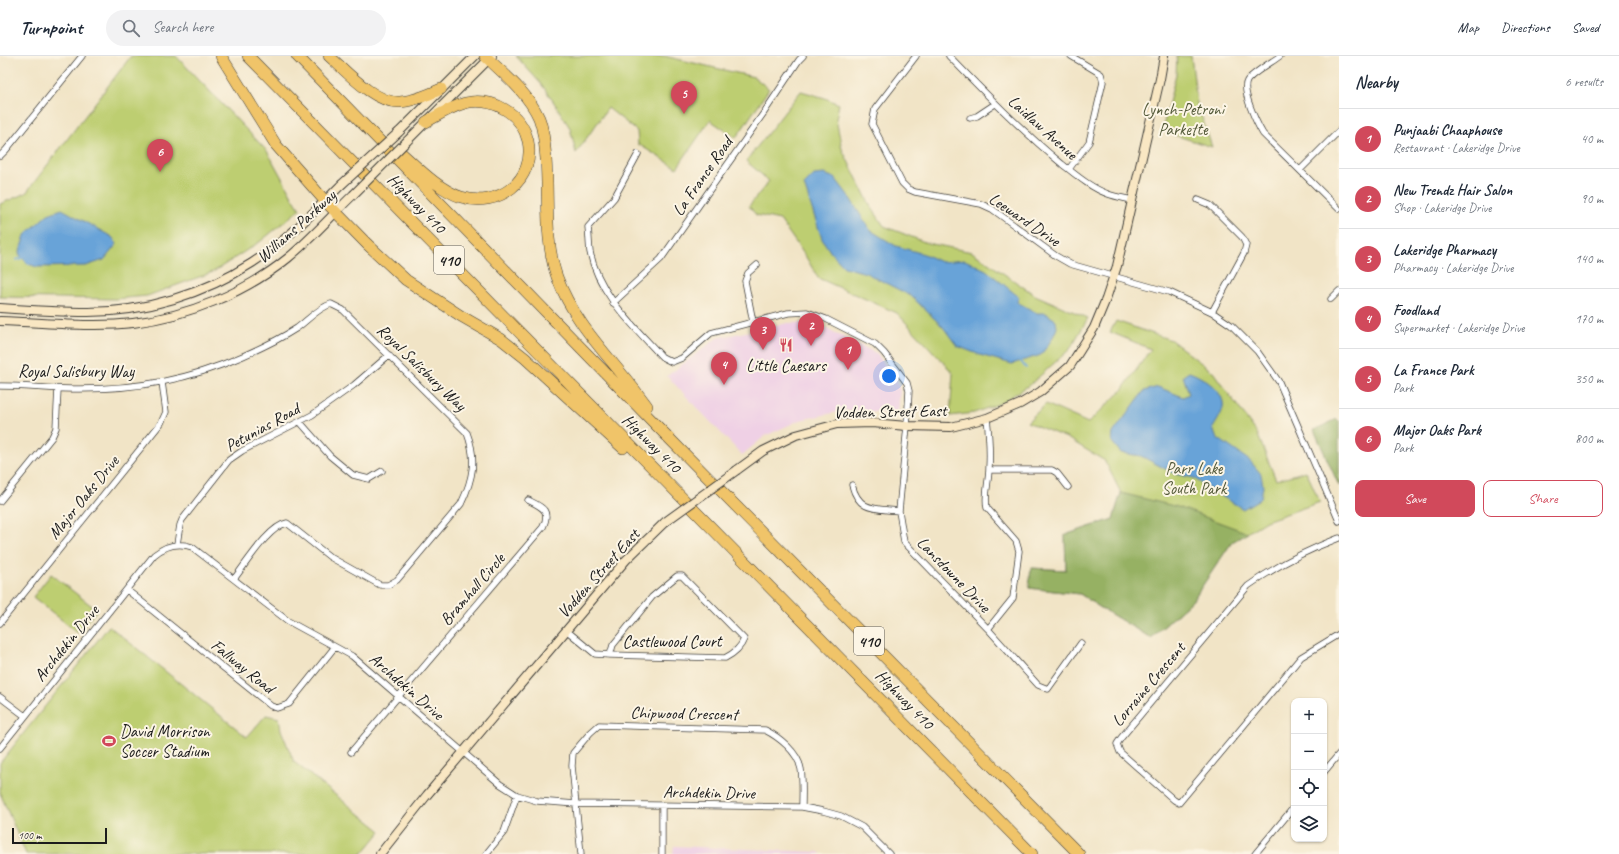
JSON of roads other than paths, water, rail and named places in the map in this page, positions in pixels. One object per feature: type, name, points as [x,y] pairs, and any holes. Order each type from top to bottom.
[{"type":"highway","points":[[221,56],[276,145],[335,212],[367,244],[406,280],[456,313],[501,339],[525,358],[629,453],[649,464]]},
{"type":"highway","name":"Highway 410","points":[[248,56],[1032,854]]},
{"type":"highway","name":"Highway 410","points":[[297,56],[659,428],[1079,854]]},
{"type":"highway","points":[[329,56],[360,83],[382,99],[400,102],[441,90]]},
{"type":"highway","points":[[488,57],[523,94],[539,118],[545,140],[548,181],[548,227],[552,262],[563,290],[583,325],[646,406],[659,428]]},
{"type":"highway","points":[[371,131],[383,137],[437,183],[460,197],[478,201],[497,198],[513,187],[520,179],[526,166],[528,140],[521,125],[507,110],[486,102],[471,102],[452,108],[426,122]]},
{"type":"street","points":[[0,156],[82,56]]},
{"type":"street","name":"Williams Parkway","points":[[0,308],[89,312],[127,309],[164,302],[230,276],[253,263],[277,245],[399,132],[475,56]]},
{"type":"street","points":[[793,56],[801,58]]},
{"type":"street","name":"Leeward Drive","points":[[916,56],[875,109],[872,124],[902,183],[908,189],[915,192],[981,204],[992,209],[1056,256],[1070,264],[1169,292],[1212,312],[1231,326],[1258,350],[1279,382],[1339,521]]},
{"type":"street","name":"Laidlaw Avenue","points":[[949,56],[995,104],[1042,148],[1090,185],[1108,194],[1132,200]]},
{"type":"street","points":[[1069,169],[1089,142],[1103,82],[1101,74],[1071,56]]},
{"type":"street","name":"Vodden Street East","points":[[380,854],[427,795],[626,560],[665,522],[763,451],[796,435],[837,424],[872,423],[907,426],[950,427],[987,418],[1020,404],[1040,392],[1070,366],[1094,328],[1114,276],[1124,240],[1164,56]]},
{"type":"street","points":[[1280,56],[1251,76],[1246,82],[1246,92],[1256,124],[1263,134],[1339,209]]},
{"type":"street","name":"Williams Parkway","points":[[0,320],[98,325],[132,323],[172,316],[238,290],[260,278],[287,259],[426,122],[488,57]]},
{"type":"street","name":"La France Road","points":[[613,303],[661,259],[801,58]]},
{"type":"street","points":[[970,118],[977,116],[995,104]]},
{"type":"street","points":[[1300,170],[1339,131]]},
{"type":"street","points":[[613,303],[600,280],[592,259],[588,227],[614,198],[638,154]]},
{"type":"street","points":[[1198,200],[1210,206],[1242,237],[1246,245],[1244,253],[1212,312]]},
{"type":"street","points":[[753,322],[744,281],[748,273],[757,265]]},
{"type":"street","points":[[1331,299],[1339,290]]},
{"type":"street","name":"Lansdowne Drive","points":[[613,303],[662,357],[672,362],[682,358],[711,333],[788,313],[807,312],[826,319],[874,344],[884,352],[907,383],[909,391],[899,511],[904,542],[988,629],[1038,685],[1048,689],[1081,643]]},
{"type":"street","name":"Royal Salisbury Way","points":[[0,386],[58,389],[132,387],[180,379],[222,365],[257,350],[296,328],[325,306],[331,304],[343,310],[467,433],[472,445],[474,458],[467,491],[462,504],[397,580],[388,585],[380,585],[330,557],[287,523],[281,524],[272,531],[234,579]]},
{"type":"street","name":"Petunias Road","points":[[177,544],[182,520],[229,460],[242,451],[300,422],[354,386],[389,355]]},
{"type":"street","name":"Major Oaks Drive","points":[[0,622],[161,423],[166,412],[162,382]]},
{"type":"street","points":[[0,501],[52,437],[56,428],[58,389]]},
{"type":"street","points":[[987,418],[990,444],[986,502],[987,508],[1016,541],[1019,551],[1013,598],[988,629]]},
{"type":"street","points":[[300,422],[330,456],[354,475],[369,479],[382,470]]},
{"type":"street","points":[[989,470],[1052,470],[1057,473],[1068,487]]},
{"type":"street","points":[[852,485],[854,495],[862,504],[874,508],[899,511]]},
{"type":"street","name":"Bramhall Circle","points":[[398,697],[544,527],[546,512],[528,500]]},
{"type":"street","name":"Lorraine Crescent","points":[[1339,538],[1302,554],[1266,573],[1248,586],[1121,738],[1117,744],[1120,752],[1179,803],[1301,657],[1339,634]]},
{"type":"street","name":"Archdekin Drive","points":[[0,748],[154,555],[160,550],[177,544],[186,545],[192,547],[288,621],[334,648],[352,656],[500,784],[517,795],[537,801],[576,804],[802,807],[841,816],[862,827],[889,854]]},
{"type":"street","name":"Castlewood Court","points":[[566,630],[595,654],[610,655],[724,658],[730,656],[742,644],[744,639],[682,576],[677,576],[652,597],[612,645],[610,655]]},
{"type":"street","name":"Fallway Road","points":[[127,590],[271,706],[277,708],[289,704],[334,648]]},
{"type":"street","points":[[0,697],[25,716]]},
{"type":"street","points":[[351,752],[398,697]]},
{"type":"street","name":"Chipwood Crescent","points":[[581,854],[572,766],[573,754],[590,733],[599,726],[765,730],[783,742],[801,768],[802,807]]},
{"type":"street","points":[[1326,770],[1339,754]]},
{"type":"street","points":[[486,854],[504,832],[517,795]]},
{"type":"street","points":[[662,806],[662,854]]},
{"type":"street","points":[[1255,854],[1291,811]]},
{"type":"water","points":[[824,174],[835,178],[848,195],[870,230],[896,246],[924,254],[941,262],[965,260],[986,270],[1019,297],[1017,302],[1037,313],[1045,313],[1056,320],[1057,328],[1052,339],[1041,355],[1012,364],[980,355],[957,346],[943,327],[911,296],[866,273],[844,267],[831,253],[822,239],[804,185],[814,175]]},
{"type":"water","points":[[62,209],[112,237],[117,244],[104,260],[86,266],[37,267],[28,264],[19,254],[25,235],[48,214]]},
{"type":"water","points":[[1189,372],[1199,376],[1209,383],[1221,397],[1223,408],[1213,428],[1216,437],[1250,461],[1261,474],[1263,486],[1261,498],[1243,509],[1194,478],[1175,474],[1141,456],[1121,453],[1112,442],[1113,433],[1144,391],[1158,387],[1183,397],[1189,394],[1183,376]]},
{"type":"waterway","points":[[16,260],[24,257]]},
{"type":"waterway","points":[[1019,359],[1026,368]]},
{"type":"place","name":"La France Park","points":[[684,114]]},
{"type":"place","name":"Major Oaks Park","points":[[160,172]]},
{"type":"place","name":"Little Caesars","points":[[786,345]]},
{"type":"place","name":"New Trendz Hair Salon","points":[[811,346]]},
{"type":"place","name":"Lakeridge Pharmacy","points":[[763,350]]},
{"type":"place","name":"Punjaabi Chaaphouse","points":[[848,370]]},
{"type":"place","name":"Foodland","points":[[724,385]]},
{"type":"place","name":"David Morrison Soccer Stadium","points":[[109,741]]},
{"type":"park label","name":"Lynch-Petroni Parkette","points":[[1183,119]]},
{"type":"park label","name":"Parr Lake South Park","points":[[1194,478]]}]
